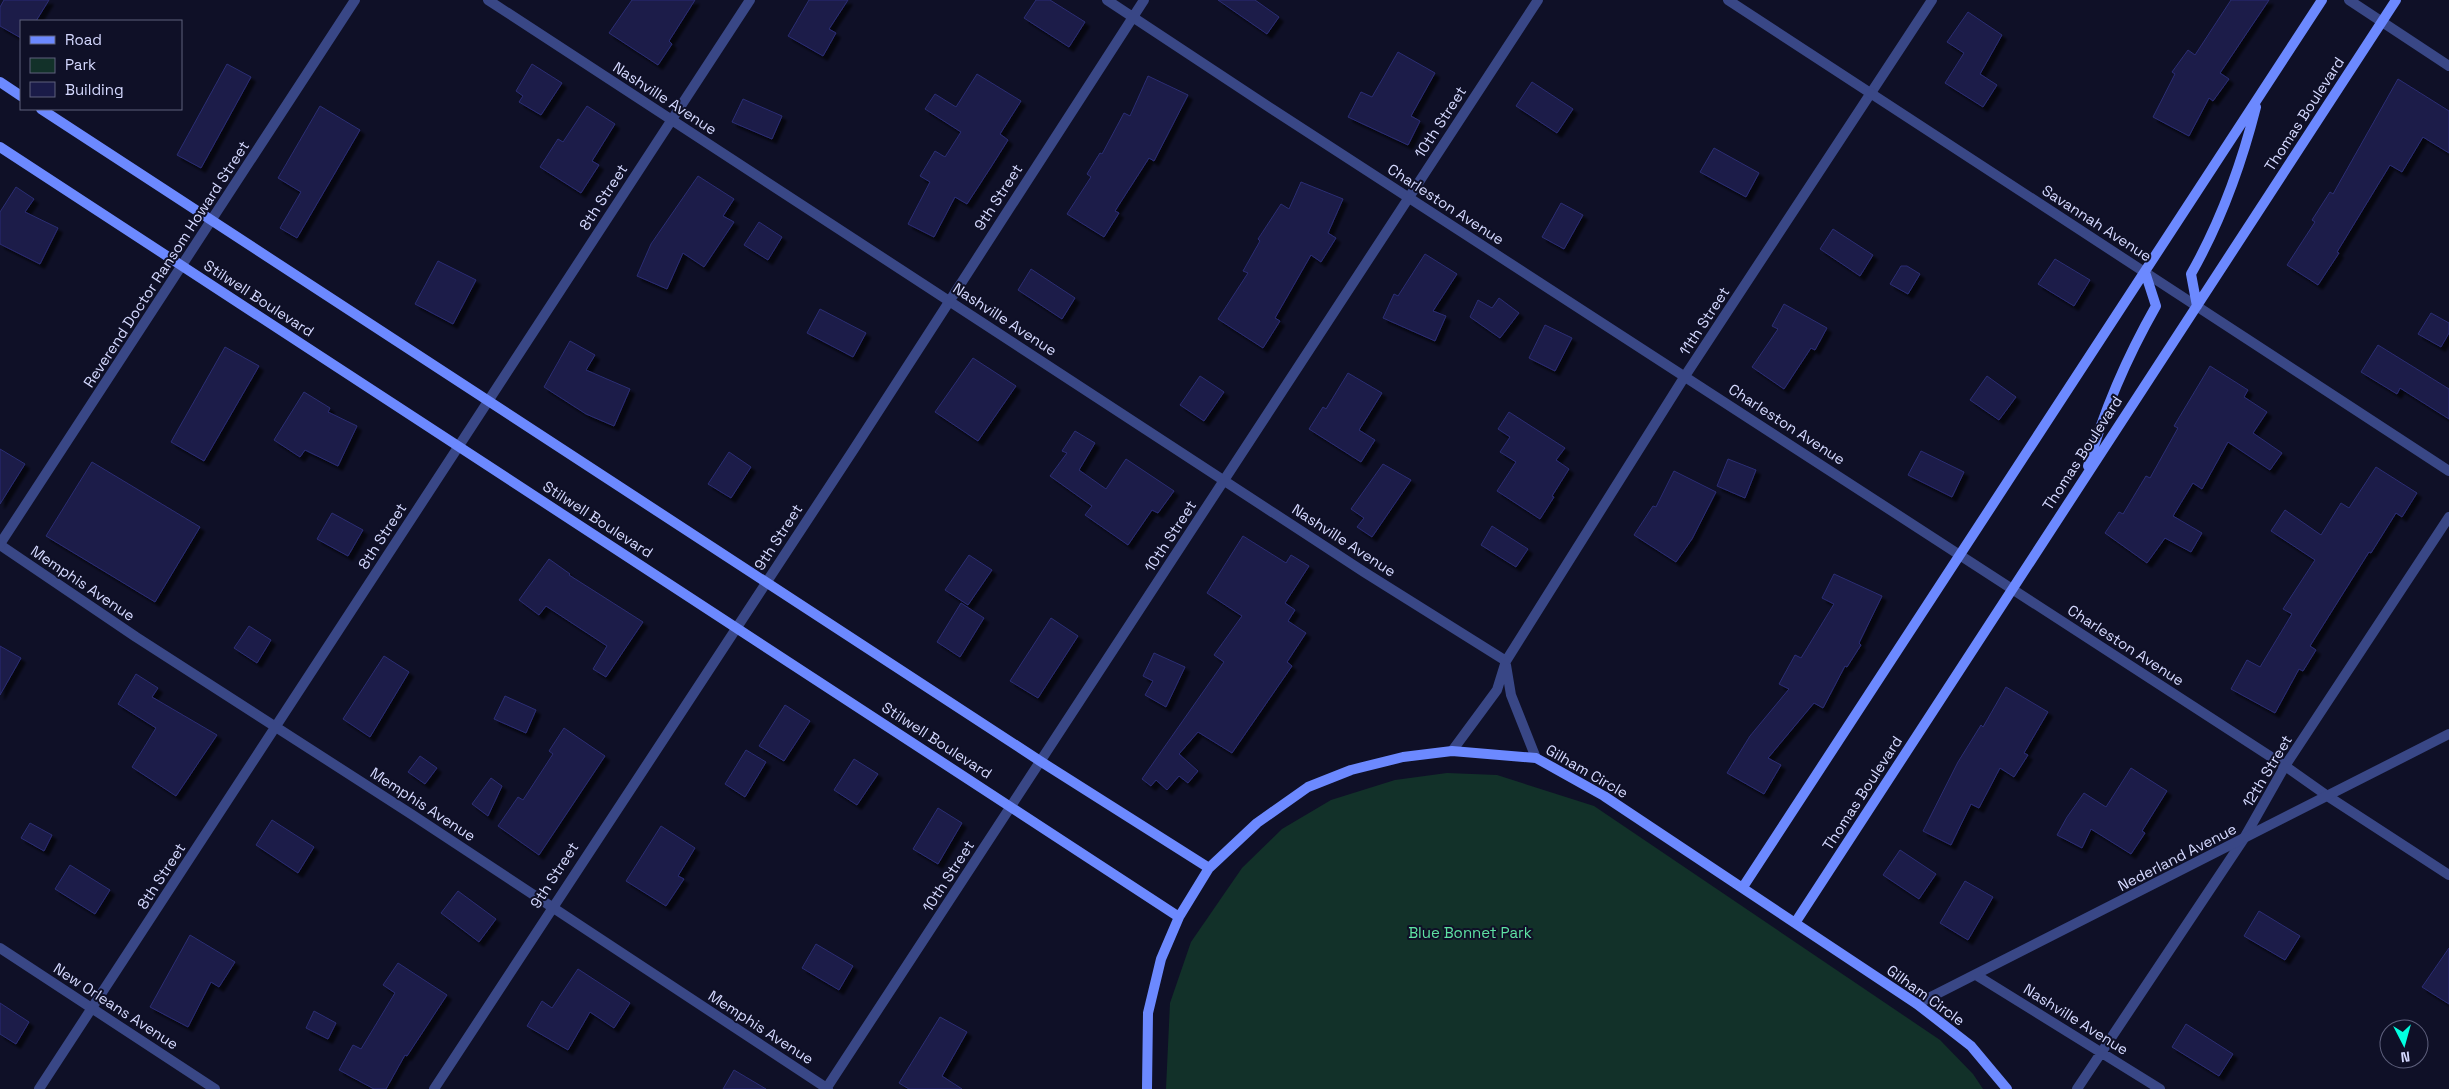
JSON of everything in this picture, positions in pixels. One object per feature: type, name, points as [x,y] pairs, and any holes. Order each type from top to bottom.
[{"type":"main road","points":[[1743,887],[2322,0]]},
{"type":"main road","name":"Thomas Boulevard","points":[[1795,923],[2396,0]]},
{"type":"main road","points":[[0,82],[20,95]]},
{"type":"main road","points":[[2197,306],[2191,274],[2212,237],[2243,157],[2258,98]]},
{"type":"main road","points":[[43,110],[1040,761],[1209,868]]},
{"type":"main road","name":"Stilwell Boulevard","points":[[0,147],[1179,917]]},
{"type":"main road","points":[[2085,477],[2098,430],[2130,350],[2156,306],[2145,272]]},
{"type":"main road","name":"Gilham Circle","points":[[1147,1089],[1148,1013],[1162,959],[1179,917],[1209,868],[1257,823],[1308,788],[1351,770],[1402,757],[1452,750],[1536,758],[1604,796],[1917,1004],[1971,1046],[2007,1089]]},
{"type":"street","name":"Reverend Doctor Ransom Howard Street","points":[[0,544],[355,0]]},
{"type":"street","name":"Nashville Avenue","points":[[488,0],[1224,481],[1506,662]]},
{"type":"street","name":"8th Street","points":[[39,1089],[750,0]]},
{"type":"street","name":"Charleston Avenue","points":[[1107,0],[1408,198],[1686,376],[1959,556],[2285,766],[2449,875]]},
{"type":"street","name":"9th Street","points":[[434,1089],[1144,0]]},
{"type":"street","name":"10th Street","points":[[827,1089],[1538,0]]},
{"type":"street","name":"Savannah Avenue","points":[[1728,0],[2449,470]]},
{"type":"street","name":"11th Street","points":[[1452,750],[1497,690],[1506,662],[1686,376],[1932,0]]},
{"type":"street","points":[[2349,0],[2449,66]]},
{"type":"street","name":"12th Street","points":[[2077,1089],[2243,840],[2285,766],[2449,517]]},
{"type":"street","name":"Memphis Avenue","points":[[0,544],[827,1089]]},
{"type":"street","points":[[1506,662],[1511,695],[1536,758]]},
{"type":"street","name":"Nederland Avenue","points":[[1917,1004],[2329,797],[2449,734]]},
{"type":"street","name":"New Orleans Avenue","points":[[0,948],[215,1089]]},
{"type":"street","name":"Nashville Avenue","points":[[1976,975],[2160,1089]]},
{"type":"green space","name":"Blue Bonnet Park","points":[[1447,773],[1497,775],[1594,806],[1940,1040],[1973,1074],[1983,1089],[1166,1089],[1170,1003],[1191,942],[1242,868],[1282,829],[1331,800],[1395,780]]},
{"type":"building","points":[[4,0],[49,0],[37,20],[20,20],[20,37],[0,26],[0,7]]},
{"type":"building","points":[[632,0],[695,0],[669,41],[672,44],[658,65],[609,33]]},
{"type":"building","points":[[809,0],[848,0],[829,29],[836,33],[823,56],[788,36]]},
{"type":"building","points":[[1036,0],[1050,0],[1085,22],[1069,47],[1024,18]]},
{"type":"building","points":[[1218,0],[1255,0],[1279,17],[1267,34]]},
{"type":"building","points":[[2231,0],[2269,0],[2220,73],[2229,79],[2213,101],[2209,98],[2189,136],[2153,117],[2175,74],[2172,72],[2188,50],[2195,55]]},
{"type":"building","points":[[1968,12],[2002,35],[1980,74],[1997,85],[1983,107],[1945,83],[1964,53],[1947,42]]},
{"type":"building","points":[[1398,52],[1435,73],[1411,116],[1420,121],[1408,145],[1348,117],[1361,92],[1372,97]]},
{"type":"building","points":[[227,64],[251,77],[201,168],[177,155]]},
{"type":"building","points":[[532,64],[562,83],[541,115],[519,102],[523,96],[516,91]]},
{"type":"building","points":[[977,74],[1021,101],[1000,134],[1008,140],[991,167],[967,204],[955,197],[934,237],[908,224],[930,182],[920,176],[935,151],[945,157],[961,132],[925,109],[935,94],[956,107]]},
{"type":"building","points":[[1148,76],[1188,95],[1154,161],[1149,158],[1115,211],[1119,213],[1104,237],[1067,214],[1091,177],[1087,174],[1100,153],[1102,154],[1124,113],[1130,116]]},
{"type":"building","points":[[2398,79],[2449,111],[2449,153],[2423,137],[2402,172],[2390,165],[2337,252],[2339,253],[2318,285],[2287,265],[2315,222],[2312,220],[2330,192],[2333,194]]},
{"type":"building","points":[[1532,82],[1573,109],[1557,133],[1516,106]]},
{"type":"building","points":[[743,99],[782,116],[772,139],[732,122]]},
{"type":"building","points":[[320,106],[360,130],[297,238],[280,228],[301,192],[278,178]]},
{"type":"building","points":[[587,106],[615,124],[592,161],[599,165],[581,193],[540,167],[558,139],[563,142]]},
{"type":"building","points":[[1714,148],[1759,173],[1746,197],[1700,172]]},
{"type":"building","points":[[698,176],[734,199],[723,216],[734,222],[704,267],[683,253],[667,289],[637,276],[651,244]]},
{"type":"building","points":[[1301,182],[1343,199],[1328,233],[1336,238],[1321,262],[1311,255],[1275,318],[1280,321],[1263,348],[1218,319],[1248,273],[1243,271],[1260,241],[1258,239],[1281,204],[1289,209]]},
{"type":"building","points":[[16,187],[34,199],[25,212],[58,228],[40,264],[0,244],[0,212]]},
{"type":"building","points":[[1561,203],[1583,215],[1564,249],[1542,237]]},
{"type":"building","points":[[759,222],[782,237],[768,260],[744,245]]},
{"type":"building","points":[[1833,229],[1873,255],[1860,276],[1820,249]]},
{"type":"building","points":[[1425,254],[1457,274],[1433,311],[1446,316],[1435,341],[1383,318],[1394,294],[1398,296]]},
{"type":"building","points":[[2055,259],[2090,280],[2074,306],[2038,284]]},
{"type":"building","points":[[438,261],[476,280],[453,324],[415,304]]},
{"type":"building","points":[[1901,266],[1907,266],[1920,274],[1908,294],[1890,284]]},
{"type":"building","points":[[1031,269],[1075,298],[1062,319],[1018,290]]},
{"type":"building","points":[[1499,298],[1519,313],[1500,338],[1470,317],[1478,300],[1492,308]]},
{"type":"building","points":[[1784,304],[1827,328],[1815,350],[1811,348],[1784,389],[1752,367],[1778,329],[1772,326]]},
{"type":"building","points":[[820,309],[866,333],[853,357],[807,333]]},
{"type":"building","points":[[2431,313],[2449,323],[2449,333],[2441,347],[2418,334]]},
{"type":"building","points":[[1545,325],[1572,338],[1555,371],[1529,358]]},
{"type":"building","points":[[570,341],[595,355],[586,370],[630,389],[614,426],[586,414],[544,387]]},
{"type":"building","points":[[2378,345],[2449,389],[2449,419],[2400,388],[2397,394],[2361,372]]},
{"type":"building","points":[[225,347],[259,366],[204,461],[171,442]]},
{"type":"building","points":[[973,358],[1016,386],[978,441],[935,412]]},
{"type":"building","points":[[2210,366],[2248,390],[2244,397],[2267,412],[2253,433],[2282,453],[2270,470],[2228,442],[2202,489],[2193,483],[2173,516],[2202,533],[2191,552],[2165,538],[2147,563],[2105,533],[2119,512],[2123,514],[2146,476],[2150,478],[2178,428],[2174,426]]},
{"type":"building","points":[[1348,373],[1382,393],[1359,430],[1375,440],[1361,462],[1309,429],[1323,407],[1326,409]]},
{"type":"building","points":[[1200,376],[1224,392],[1204,421],[1180,405]]},
{"type":"building","points":[[1987,376],[2016,397],[1999,420],[1970,400]]},
{"type":"building","points":[[304,392],[330,408],[328,412],[357,426],[338,466],[305,450],[300,457],[274,440]]},
{"type":"building","points":[[1509,412],[1565,448],[1556,460],[1569,469],[1540,519],[1497,491],[1516,462],[1500,452],[1510,437],[1498,429]]},
{"type":"building","points":[[1075,431],[1095,443],[1079,470],[1106,489],[1126,459],[1174,491],[1158,513],[1152,510],[1128,545],[1085,515],[1092,506],[1050,476],[1067,453],[1062,451]]},
{"type":"building","points":[[0,449],[25,464],[0,504]]},
{"type":"building","points":[[1921,451],[1964,472],[1952,497],[1908,475]]},
{"type":"building","points":[[729,452],[751,467],[731,498],[708,484]]},
{"type":"building","points":[[1728,459],[1756,470],[1745,498],[1717,486]]},
{"type":"building","points":[[92,462],[200,527],[155,602],[46,536]]},
{"type":"building","points":[[1383,464],[1411,480],[1372,537],[1357,527],[1364,518],[1351,509]]},
{"type":"building","points":[[2376,467],[2417,493],[2402,517],[2396,513],[2371,553],[2369,552],[2310,646],[2316,650],[2303,671],[2299,669],[2275,713],[2231,689],[2247,660],[2260,667],[2292,614],[2283,609],[2315,560],[2271,531],[2285,510],[2321,535],[2341,503],[2349,508]]},
{"type":"building","points":[[1674,471],[1716,492],[1692,539],[1676,562],[1634,535],[1653,506],[1656,507]]},
{"type":"building","points":[[332,513],[363,530],[348,556],[317,539]]},
{"type":"building","points":[[1492,526],[1528,549],[1516,567],[1481,545]]},
{"type":"building","points":[[1243,536],[1286,563],[1291,555],[1309,566],[1285,603],[1295,610],[1288,621],[1306,633],[1287,662],[1292,666],[1232,753],[1198,732],[1179,754],[1198,771],[1188,783],[1179,776],[1167,790],[1156,780],[1151,786],[1142,779],[1224,662],[1214,655],[1242,616],[1207,593]]},
{"type":"building","points":[[969,555],[992,570],[968,605],[945,590]]},
{"type":"building","points":[[549,559],[569,575],[643,622],[606,677],[593,669],[607,646],[546,606],[539,615],[519,600]]},
{"type":"building","points":[[1834,574],[1882,596],[1859,643],[1861,645],[1847,667],[1845,666],[1823,708],[1814,703],[1768,758],[1781,765],[1764,794],[1727,773],[1750,736],[1789,689],[1779,684],[1795,655],[1801,658],[1834,604],[1822,598]]},
{"type":"building","points":[[961,603],[984,618],[960,657],[937,642]]},
{"type":"building","points":[[1051,618],[1078,636],[1038,698],[1010,681]]},
{"type":"building","points":[[249,626],[271,640],[257,663],[234,648]]},
{"type":"building","points":[[0,646],[21,658],[0,695]]},
{"type":"building","points":[[1154,653],[1185,667],[1166,707],[1145,695],[1153,681],[1143,676]]},
{"type":"building","points":[[384,656],[409,672],[370,737],[343,719]]},
{"type":"building","points":[[136,674],[158,688],[152,697],[217,735],[176,796],[132,767],[156,728],[118,704]]},
{"type":"building","points":[[2006,687],[2048,712],[2024,753],[2028,755],[2014,777],[2000,768],[1979,808],[1971,804],[1951,845],[1923,831],[1958,762],[1981,725],[1983,727]]},
{"type":"building","points":[[505,696],[536,710],[526,733],[494,719]]},
{"type":"building","points":[[785,705],[810,721],[784,761],[759,746]]},
{"type":"building","points":[[564,728],[605,756],[539,855],[498,826],[518,797],[523,800],[553,754],[549,751]]},
{"type":"building","points":[[746,750],[766,762],[745,797],[725,784]]},
{"type":"building","points":[[420,756],[437,768],[425,784],[408,772]]},
{"type":"building","points":[[854,759],[878,774],[857,805],[834,790]]},
{"type":"building","points":[[2131,768],[2167,791],[2142,831],[2145,833],[2131,854],[2091,829],[2082,848],[2057,835],[2084,793],[2106,807]]},
{"type":"building","points":[[491,778],[502,786],[488,816],[472,804]]},
{"type":"building","points":[[938,808],[962,823],[938,864],[913,849]]},
{"type":"building","points":[[272,820],[314,847],[298,873],[256,845]]},
{"type":"building","points":[[30,823],[52,835],[44,851],[21,838]]},
{"type":"building","points":[[661,826],[695,848],[678,876],[684,879],[666,906],[626,881]]},
{"type":"building","points":[[1900,850],[1936,874],[1919,899],[1883,875]]},
{"type":"building","points":[[70,865],[110,890],[95,914],[55,889]]},
{"type":"building","points":[[1965,881],[1993,897],[1968,940],[1940,923]]},
{"type":"building","points":[[458,891],[496,919],[479,942],[441,913]]},
{"type":"building","points":[[2259,911],[2300,936],[2285,960],[2244,936]]},
{"type":"building","points":[[190,935],[235,962],[219,987],[211,982],[188,1027],[150,1007]]},
{"type":"building","points":[[816,944],[853,966],[839,990],[802,968]]},
{"type":"building","points":[[2449,948],[2449,1004],[2422,987]]},
{"type":"building","points":[[398,963],[447,995],[407,1056],[405,1055],[386,1089],[374,1089],[339,1070],[353,1045],[361,1049],[395,993],[383,985]]},
{"type":"building","points":[[578,969],[630,1003],[614,1028],[590,1012],[568,1050],[527,1026],[542,1001],[552,1008]]},
{"type":"building","points":[[0,1003],[29,1022],[16,1044],[0,1034]]},
{"type":"building","points":[[314,1011],[336,1023],[328,1039],[306,1028]]},
{"type":"building","points":[[940,1017],[967,1032],[942,1076],[962,1089],[909,1089],[899,1083]]},
{"type":"building","points":[[2186,1024],[2233,1054],[2219,1076],[2172,1047]]},
{"type":"building","points":[[734,1070],[766,1089],[723,1089]]}]
